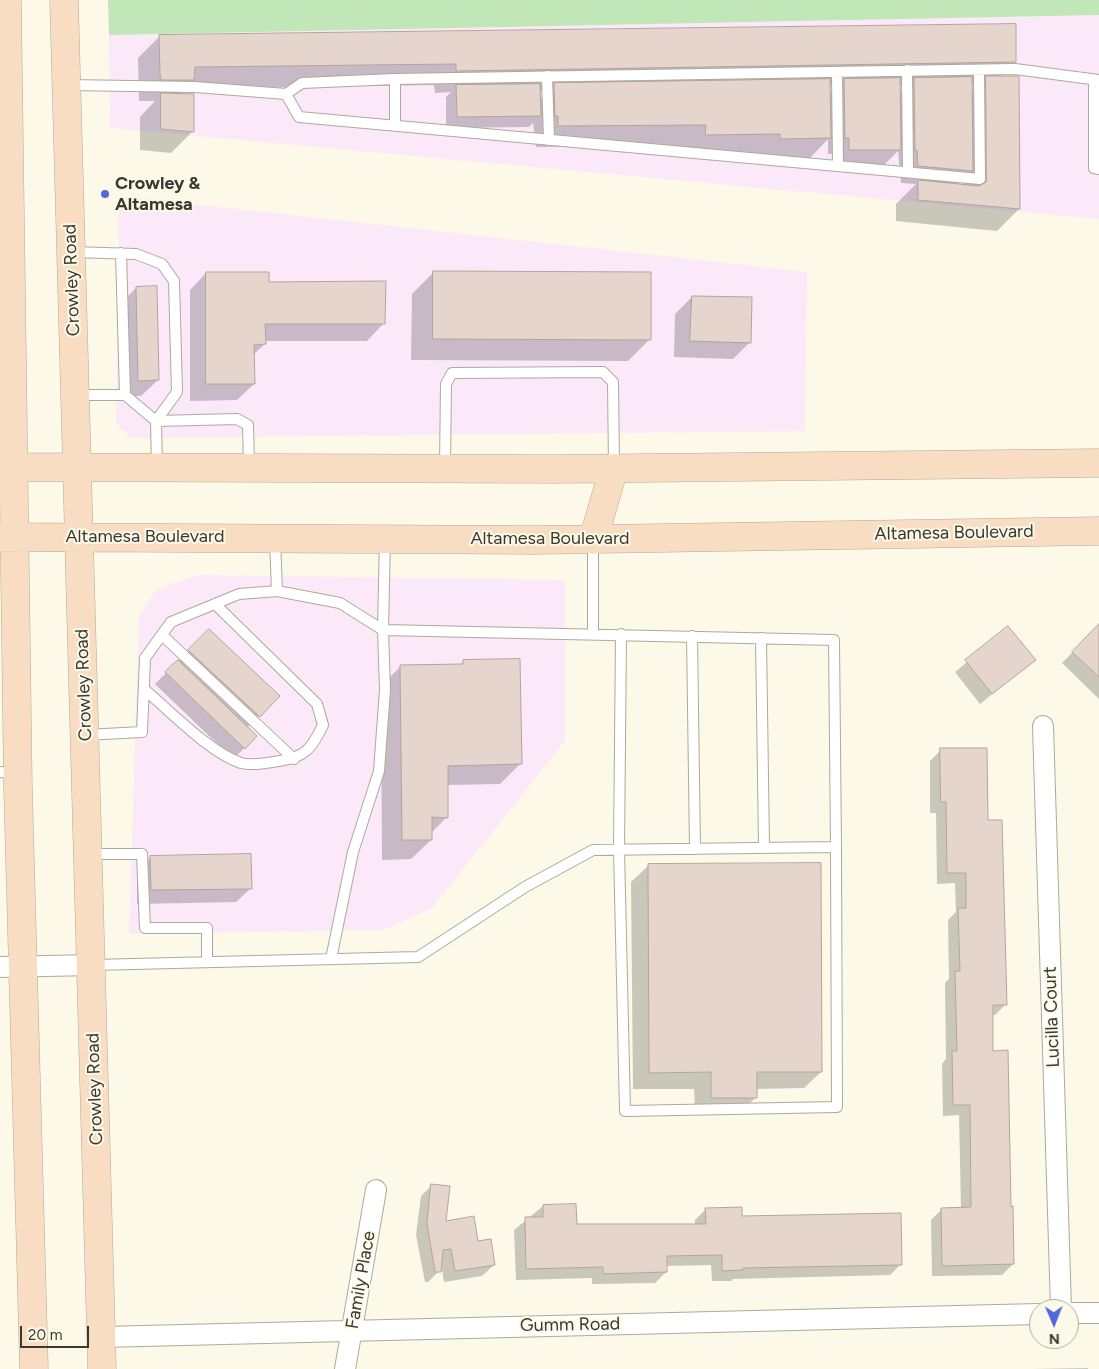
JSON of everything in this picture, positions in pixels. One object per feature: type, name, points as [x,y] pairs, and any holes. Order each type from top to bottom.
[{"type":"main road","points":[[7,0],[6,467],[12,967],[34,1369]]},
{"type":"main road","name":"Crowley Road","points":[[64,0],[102,1369]]},
{"type":"main road","points":[[6,467],[614,468],[1099,463]]},
{"type":"main road","points":[[593,540],[614,468]]},
{"type":"main road","name":"Altamesa Boulevard","points":[[7,537],[593,540],[1099,531]]},
{"type":"street","name":"Lucilla Court","points":[[1043,726],[1061,1299]]},
{"type":"street","points":[[12,967],[92,965]]},
{"type":"street","name":"Family Place","points":[[345,1369],[376,1190]]},
{"type":"street","points":[[1079,1313],[1099,1313]]},
{"type":"street","name":"Gumm Road","points":[[102,1337],[1029,1314]]},
{"type":"lane","points":[[67,86],[195,87],[286,94],[302,82],[1015,68],[1097,80],[1094,168],[1099,169]]},
{"type":"lane","points":[[907,70],[908,172]]},
{"type":"lane","points":[[286,94],[298,117],[980,179],[979,70]]},
{"type":"lane","points":[[837,72],[838,166]]},
{"type":"lane","points":[[547,76],[549,140]]},
{"type":"lane","points":[[395,79],[395,125]]},
{"type":"lane","points":[[71,252],[136,254],[162,264],[174,281],[177,392],[156,421],[157,467]]},
{"type":"lane","points":[[121,253],[125,395]]},
{"type":"lane","points":[[445,468],[446,384],[452,373],[603,372],[613,382],[614,468]]},
{"type":"lane","points":[[76,395],[125,395],[156,421],[237,419],[248,425],[249,467]]},
{"type":"lane","points":[[275,537],[277,592]]},
{"type":"lane","points":[[331,959],[353,852],[380,771],[386,690],[383,630],[386,539]]},
{"type":"lane","points":[[593,540],[593,633]]},
{"type":"lane","points":[[85,735],[142,732],[145,658],[171,622],[239,594],[277,592],[340,603],[383,630],[593,633],[834,640],[837,1108],[625,1111],[619,850],[621,634]]},
{"type":"lane","points":[[144,689],[218,752],[243,764],[270,763],[294,759],[312,747],[323,725],[317,704],[216,604]]},
{"type":"lane","points":[[162,635],[294,759]]},
{"type":"lane","points":[[692,636],[695,849]]},
{"type":"lane","points":[[761,638],[764,847]]},
{"type":"lane","points":[[92,965],[418,957],[525,887],[593,850],[836,846]]},
{"type":"lane","points":[[88,854],[142,854],[145,928],[207,928],[208,962]]},
{"type":"shaded area","points":[[1099,15],[1099,219],[110,128],[109,35]]},
{"type":"shaded area","points":[[119,196],[807,272],[805,431],[131,438],[116,423]]},
{"type":"shaded area","points":[[198,575],[565,580],[565,741],[432,908],[384,930],[129,934],[139,616],[156,590]]},
{"type":"green space","points":[[108,0],[1099,0],[1099,15],[109,35]]},
{"type":"building","points":[[1016,24],[1016,62],[456,71],[456,64],[195,67],[194,80],[161,80],[160,74],[159,35]]},
{"type":"building","points":[[986,76],[1019,76],[1020,209],[918,200],[918,180],[979,186],[986,182]]},
{"type":"building","points":[[972,77],[973,171],[918,166],[917,150],[915,150],[914,78]]},
{"type":"building","points":[[900,78],[901,150],[849,150],[849,138],[845,138],[844,79]]},
{"type":"building","points":[[830,79],[831,138],[780,139],[780,134],[705,135],[706,125],[558,126],[558,116],[555,116],[554,83]]},
{"type":"building","points":[[540,84],[541,116],[457,117],[456,85]]},
{"type":"building","points":[[161,93],[194,94],[194,132],[161,129]]},
{"type":"building","points":[[433,271],[651,272],[651,340],[433,339]]},
{"type":"building","points":[[206,272],[269,272],[269,282],[386,281],[385,324],[265,324],[266,344],[254,345],[255,384],[206,384]]},
{"type":"building","points":[[157,286],[159,380],[138,381],[136,287]]},
{"type":"building","points":[[692,296],[752,297],[751,343],[690,341]]},
{"type":"building","points":[[1099,624],[1099,677],[1072,652]]},
{"type":"building","points":[[1008,626],[1036,660],[992,694],[965,660]]},
{"type":"building","points":[[209,629],[280,696],[260,717],[188,650]]},
{"type":"building","points":[[520,659],[522,764],[448,766],[448,818],[432,817],[432,840],[402,840],[400,665],[463,664],[463,660]]},
{"type":"building","points":[[178,660],[257,736],[245,749],[165,672]]},
{"type":"building","points":[[940,748],[987,748],[988,820],[1002,820],[1007,1005],[993,1005],[993,1051],[1008,1050],[1014,1264],[942,1266],[941,1208],[971,1207],[970,1105],[953,1105],[952,1051],[957,1051],[955,971],[960,971],[958,908],[966,908],[966,873],[947,873],[946,802],[941,802]]},
{"type":"building","points":[[251,854],[252,889],[151,890],[150,856]]},
{"type":"building","points":[[821,863],[822,1072],[757,1072],[757,1098],[711,1098],[711,1072],[649,1073],[648,864]]},
{"type":"building","points":[[431,1184],[450,1186],[446,1221],[474,1216],[478,1241],[491,1239],[495,1265],[455,1271],[451,1249],[443,1250],[441,1272],[435,1272],[427,1223]]},
{"type":"building","points":[[576,1204],[577,1224],[706,1224],[705,1208],[742,1207],[742,1216],[901,1213],[902,1265],[743,1268],[743,1270],[722,1271],[722,1255],[667,1256],[667,1272],[603,1274],[603,1267],[526,1269],[525,1217],[543,1217],[543,1205]]},
{"type":"place","name":"Crowley & Altamesa","points":[[105,194]]}]
